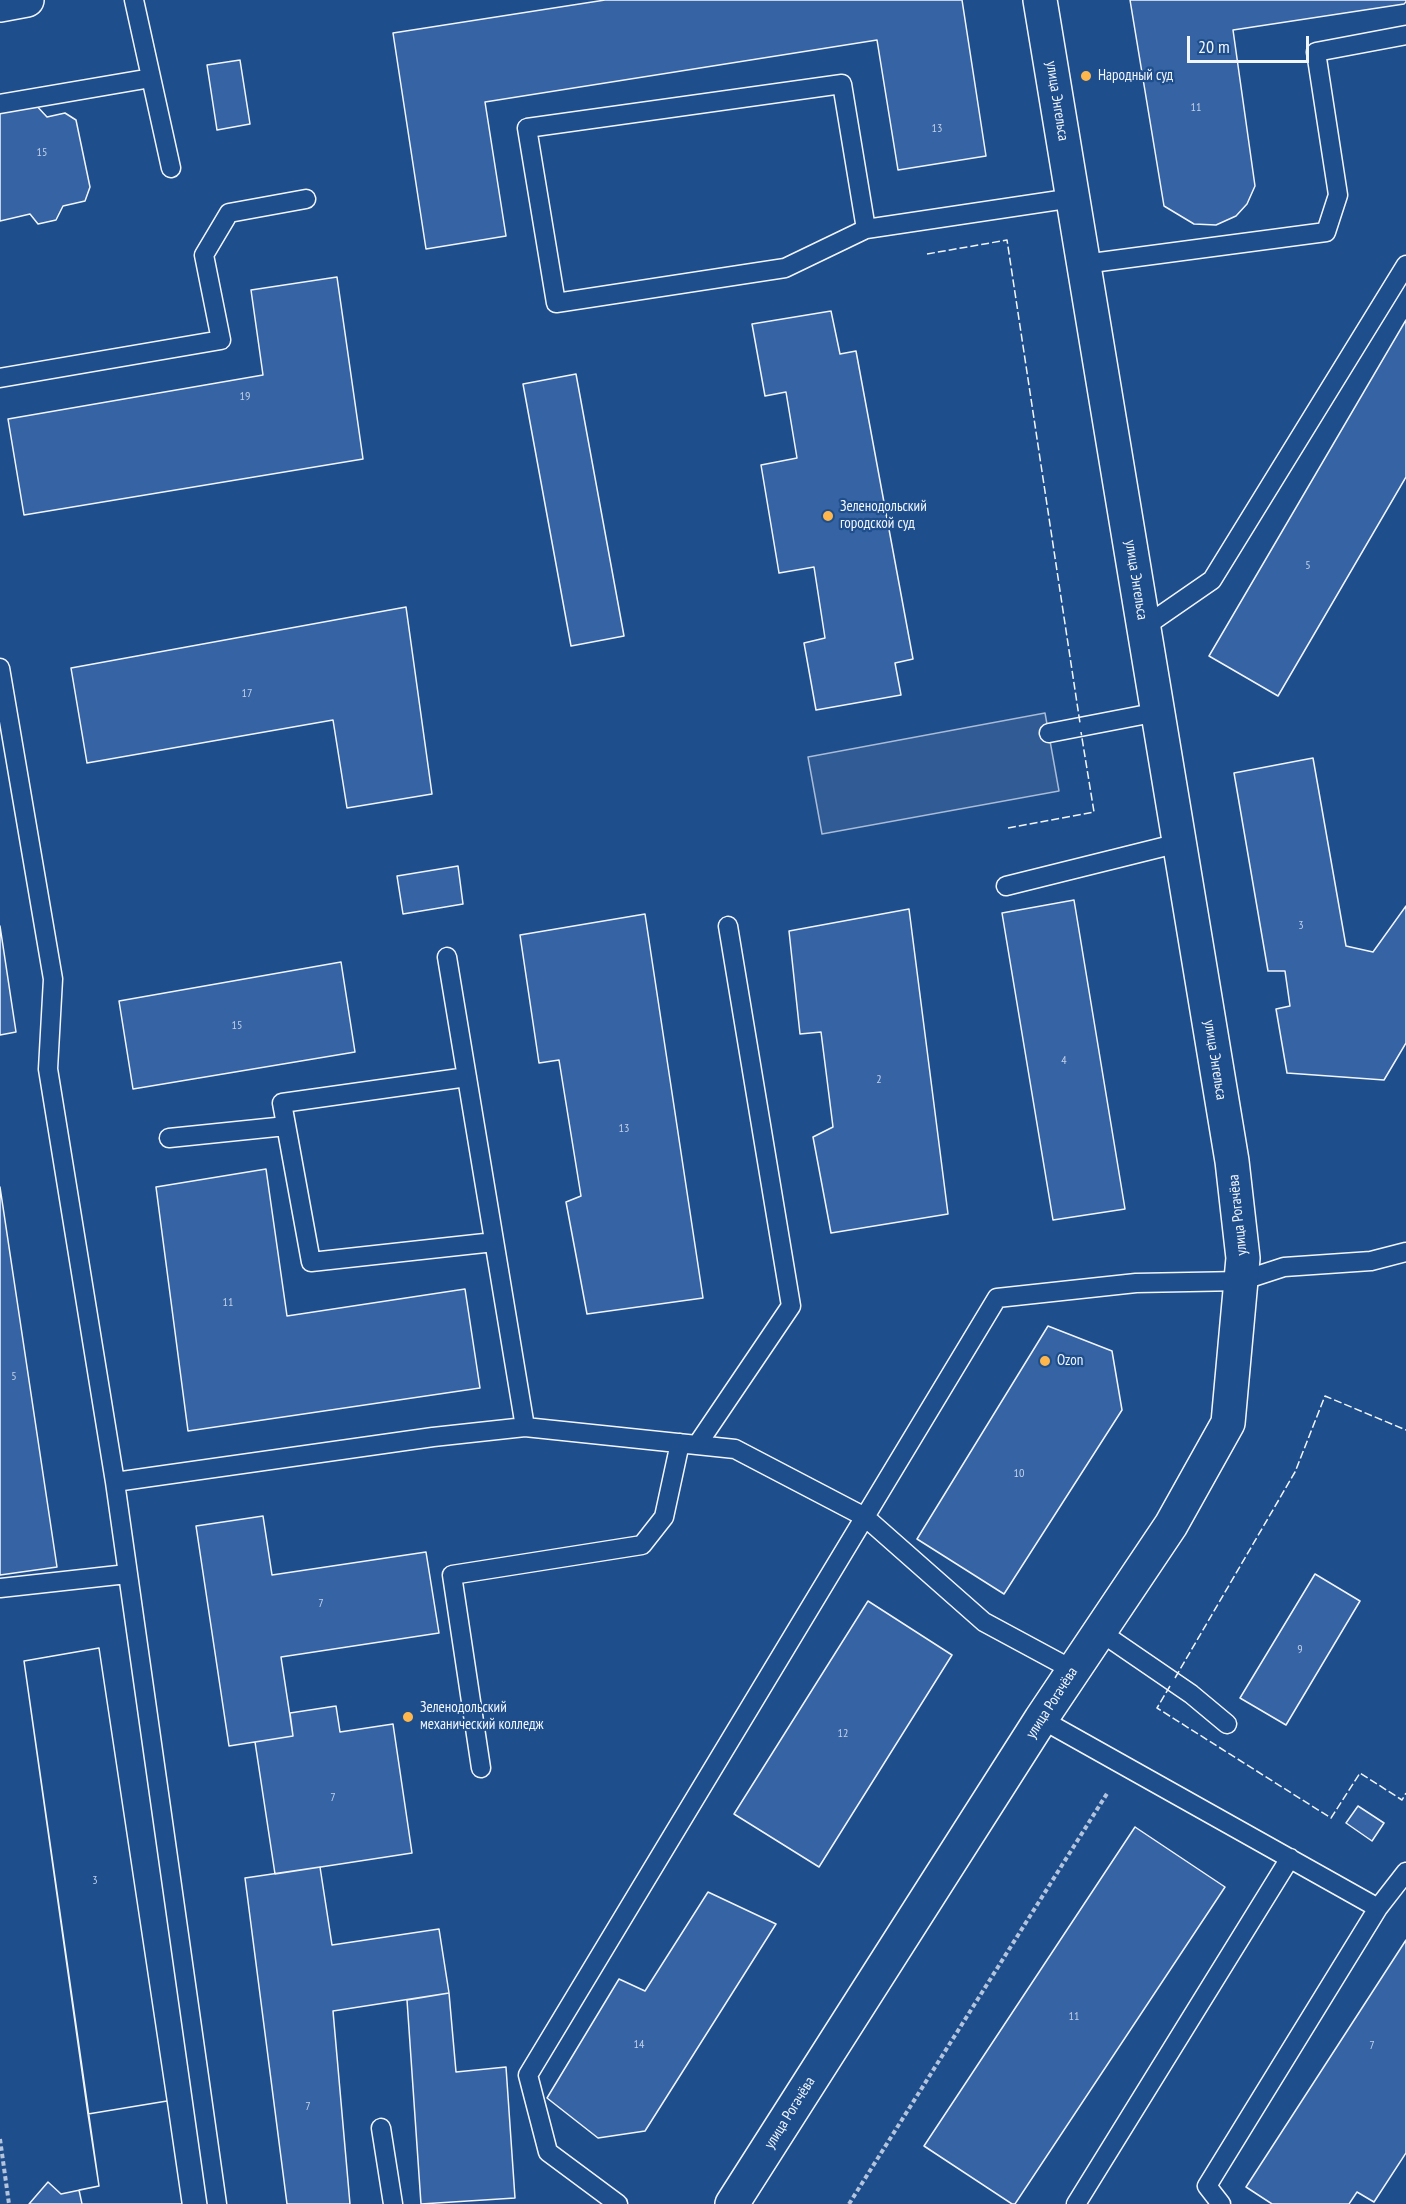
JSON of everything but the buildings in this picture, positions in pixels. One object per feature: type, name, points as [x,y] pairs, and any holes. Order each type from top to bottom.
[{"type":"street","points":[[0,5],[27,0]]},
{"type":"street","name":"улица Энгельса","points":[[1040,0],[1232,1161]]},
{"type":"street","name":"улица Рогачёва","points":[[732,2204],[1041,1719],[1171,1525],[1228,1423],[1244,1258],[1232,1161]]},
{"type":"lane","points":[[134,0],[171,168]]},
{"type":"lane","points":[[1084,264],[1326,232],[1338,195],[1316,52],[1406,35]]},
{"type":"lane","points":[[0,104],[151,78]]},
{"type":"lane","points":[[867,229],[842,84],[527,128],[556,303],[785,268],[867,229],[1073,198]]},
{"type":"lane","points":[[0,378],[222,339],[204,255],[229,213],[306,199]]},
{"type":"lane","points":[[1144,627],[1212,580],[1406,265]]},
{"type":"lane","points":[[0,668],[53,979],[48,1070],[115,1482],[217,2204]]},
{"type":"lane","points":[[1049,733],[1158,712]]},
{"type":"lane","points":[[1006,886],[1179,843]]},
{"type":"lane","points":[[481,1768],[452,1575],[642,1545],[664,1517],[689,1444],[790,1306],[728,926]]},
{"type":"lane","points":[[447,957],[525,1427]]},
{"type":"lane","points":[[467,1077],[282,1103],[311,1262],[494,1242]]},
{"type":"lane","points":[[169,1138],[286,1126]]},
{"type":"lane","points":[[618,2204],[548,2152],[528,2075],[997,1298],[1136,1283],[1241,1281],[1284,1267],[1371,1261],[1406,1252]]},
{"type":"lane","points":[[115,1482],[433,1437],[525,1427],[735,1449],[865,1517],[984,1622],[1073,1670]]},
{"type":"lane","points":[[0,1588],[127,1574]]},
{"type":"lane","points":[[1099,1631],[1191,1694],[1227,1724]]},
{"type":"lane","points":[[1041,1719],[1378,1908]]},
{"type":"lane","points":[[1076,2204],[1290,1858]]},
{"type":"lane","points":[[1221,2204],[1207,2186],[1378,1908],[1406,1872]]},
{"type":"lane","points":[[381,2128],[393,2204]]},
{"type":"path","points":[[849,2204],[1124,1766]]},
{"type":"path","points":[[0,2139],[9,2204]]},
{"type":"shaded area","points":[[1045,713],[1059,791],[822,834],[808,757]]},
{"type":"fence","points":[[927,254],[1007,240],[1080,723]]},
{"type":"fence","points":[[1008,828],[1094,812],[1081,732]]},
{"type":"fence","points":[[1175,1678],[1295,1472],[1325,1396],[1406,1430]]},
{"type":"fence","points":[[1170,1686],[1157,1708],[1331,1818],[1360,1773],[1402,1800],[1406,1793]]},
{"type":"place","name":"Народный суд","points":[[1086,76]]},
{"type":"place","name":"Зеленодольский городской суд","points":[[828,516]]},
{"type":"place","name":"Ozon","points":[[1045,1361]]},
{"type":"place","name":"Зеленодольский механический колледж","points":[[408,1717]]}]
